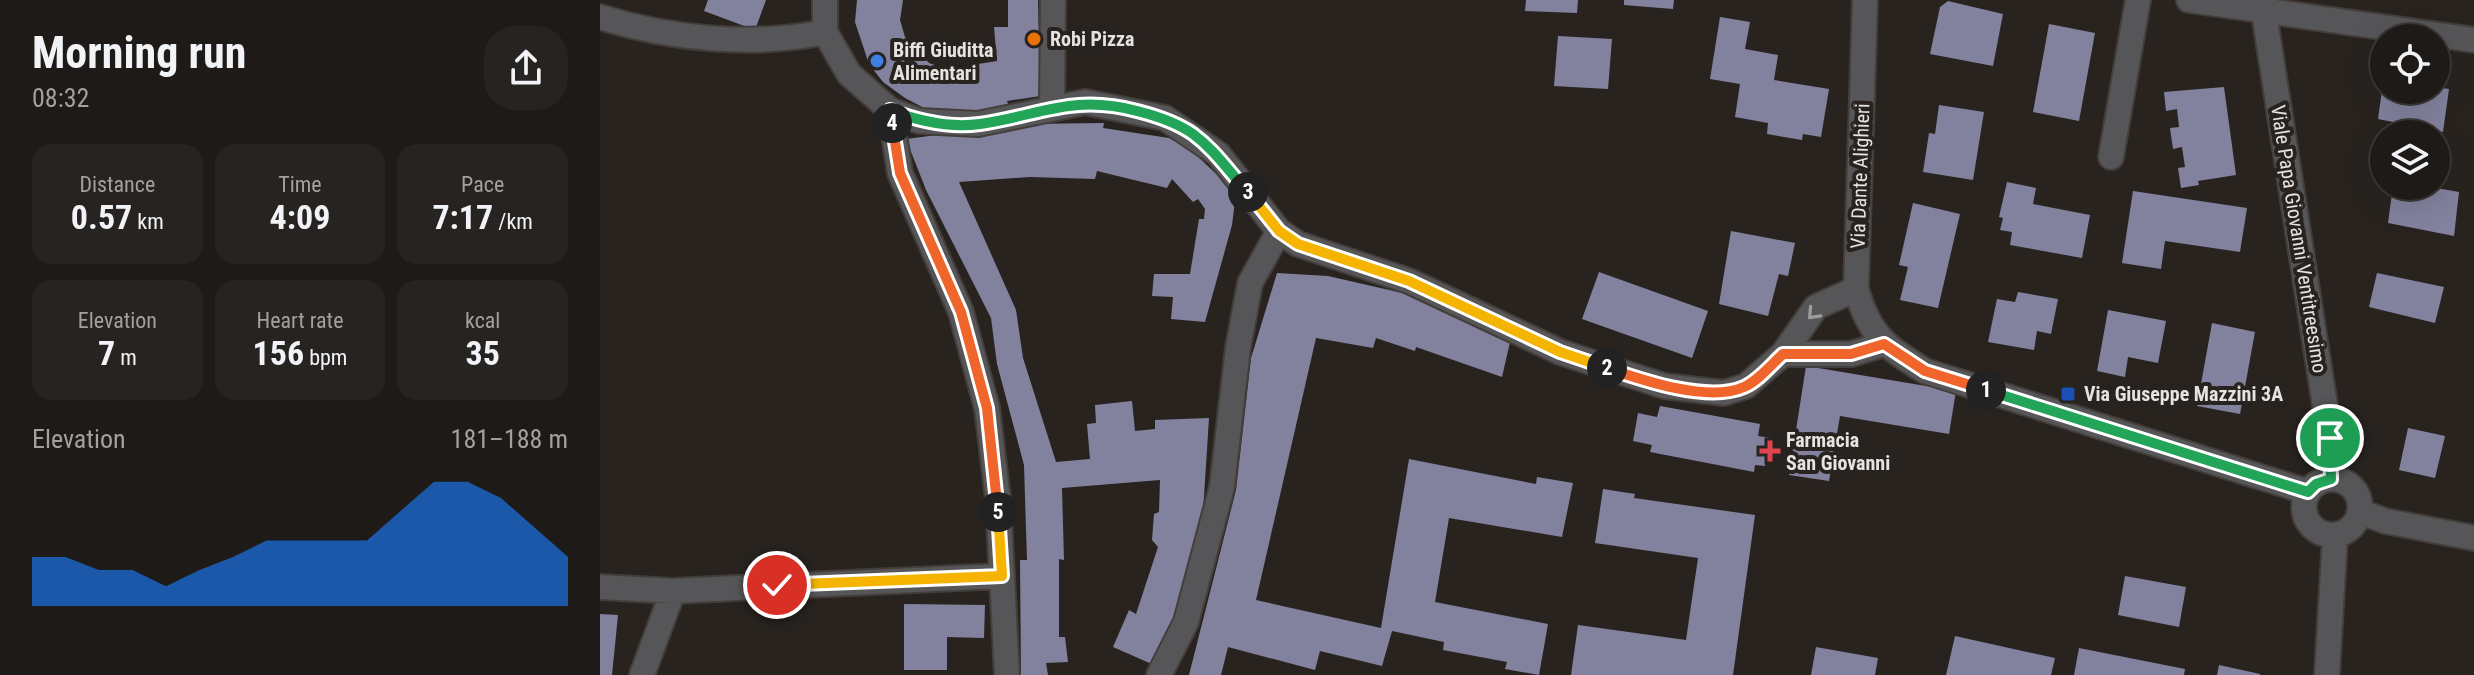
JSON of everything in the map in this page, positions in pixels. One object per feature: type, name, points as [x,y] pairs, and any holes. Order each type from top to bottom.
[{"type":"street","points":[[825,0],[825,32],[849,74],[890,110],[919,121],[978,124],[1085,102],[1165,118],[1218,154],[1279,231],[1298,244],[1409,281],[1560,352],[1664,386],[1724,393],[1746,386],[1783,354],[1816,307],[1856,289]]},
{"type":"street","points":[[1052,108],[1053,0]]},
{"type":"street","name":"Via Dante Alighieri","points":[[1865,0],[1856,289],[1865,320],[1884,344]]},
{"type":"street","points":[[2111,157],[2138,0]]},
{"type":"street","points":[[2189,0],[2262,4],[2474,40]]},
{"type":"street","name":"Viale Papa Giovanni Ventitreesimo","points":[[2262,4],[2330,438],[2331,479]]},
{"type":"street","points":[[600,17],[700,37],[786,40],[825,32]]},
{"type":"street","points":[[890,110],[900,173],[961,312],[987,408],[1002,576],[1007,675]]},
{"type":"street","points":[[1159,675],[1186,622],[1222,487],[1238,348],[1250,283],[1279,231]]},
{"type":"street","points":[[1783,354],[1851,354],[1884,344],[1925,371],[2308,492]]},
{"type":"street","points":[[2331,479],[2348,483],[2356,490],[2361,512],[2356,524],[2335,536],[2322,534],[2305,517],[2308,492],[2316,484],[2331,479]]},
{"type":"street","points":[[2361,512],[2385,521],[2474,538]]},
{"type":"street","points":[[2327,675],[2335,536]]},
{"type":"street","points":[[600,587],[673,591],[1002,576]]},
{"type":"street","points":[[642,675],[673,591]]},
{"type":"building","points":[[708,0],[766,0],[755,30],[704,11]]},
{"type":"building","points":[[857,0],[903,0],[900,20],[905,37],[929,63],[946,69],[997,61],[994,27],[1008,27],[1008,0],[1038,0],[1040,96],[1007,101],[1009,106],[965,113],[924,108],[883,82],[869,64],[855,22]]},
{"type":"building","points":[[1526,0],[1578,0],[1577,13],[1525,11]]},
{"type":"building","points":[[1624,0],[1674,0],[1673,9],[1624,5]]},
{"type":"building","points":[[1948,1],[2003,14],[1993,66],[1930,54],[1940,7]]},
{"type":"building","points":[[1720,17],[1750,22],[1745,49],[1778,55],[1774,80],[1829,89],[1821,137],[1803,134],[1802,140],[1767,134],[1768,123],[1735,117],[1740,84],[1710,79]]},
{"type":"building","points":[[2049,24],[2095,33],[2079,121],[2033,112]]},
{"type":"building","points":[[1558,36],[1612,39],[1608,89],[1554,86]]},
{"type":"building","points":[[2224,87],[2236,175],[2198,181],[2199,185],[2181,188],[2178,168],[2185,167],[2182,147],[2173,149],[2170,128],[2179,127],[2177,109],[2166,111],[2164,92]]},
{"type":"building","points":[[2380,104],[2447,104],[2445,120],[2378,119]]},
{"type":"building","points":[[1939,105],[1984,112],[1973,180],[1923,172],[1929,133],[1935,134]]},
{"type":"building","points":[[1104,123],[1103,128],[1169,138],[1193,152],[1232,189],[1235,201],[1232,225],[1205,322],[1171,319],[1173,297],[1152,296],[1154,274],[1190,274],[1199,219],[1204,219],[1205,209],[1198,199],[1193,202],[1172,179],[1167,188],[1097,171],[1095,179],[1030,177],[959,182],[1016,310],[1023,358],[1056,462],[1090,459],[1087,424],[1096,423],[1095,405],[1132,401],[1135,431],[1155,429],[1155,420],[1209,418],[1203,512],[1179,606],[1154,665],[1113,647],[1129,610],[1136,614],[1158,547],[1152,540],[1154,514],[1159,512],[1160,480],[1062,488],[1064,560],[1059,559],[1059,637],[1065,637],[1068,662],[1046,663],[1048,675],[1021,675],[1020,560],[1027,560],[1024,465],[997,364],[991,318],[926,190],[906,139],[1021,124]]},
{"type":"building","points":[[2007,182],[2036,188],[2033,204],[2090,215],[2082,258],[2010,245],[2012,232],[2000,230],[2003,218],[1999,217]]},
{"type":"building","points":[[2450,190],[2459,192],[2454,236],[2388,223],[2391,200],[2450,200]]},
{"type":"building","points":[[2133,191],[2247,208],[2240,252],[2165,241],[2161,269],[2122,263]]},
{"type":"building","points":[[1913,203],[1960,214],[1938,308],[1900,300],[1908,267],[1899,265]]},
{"type":"building","points":[[1731,231],[1795,243],[1788,276],[1779,274],[1768,316],[1719,304]]},
{"type":"building","points":[[1599,272],[1708,311],[1692,358],[1582,319]]},
{"type":"building","points":[[1277,273],[1328,276],[1433,300],[1511,338],[1502,377],[1416,347],[1415,351],[1376,338],[1373,348],[1316,338],[1256,600],[1381,628],[1409,459],[1536,484],[1537,477],[1573,483],[1562,537],[1449,518],[1435,602],[1548,624],[1539,675],[1505,669],[1507,662],[1443,650],[1444,642],[1392,631],[1382,666],[1320,651],[1315,670],[1228,647],[1221,675],[1189,675],[1236,490],[1251,358]]},
{"type":"building","points":[[2377,273],[2444,287],[2435,323],[2369,307]]},
{"type":"building","points":[[2018,292],[2058,299],[2051,334],[2037,331],[2034,350],[1988,342],[1997,299],[2015,302]]},
{"type":"building","points":[[2108,310],[2166,321],[2158,363],[2128,357],[2125,377],[2097,371]]},
{"type":"building","points":[[2212,323],[2255,332],[2240,414],[2197,406]]},
{"type":"building","points":[[1806,366],[1956,391],[1949,434],[1840,416],[1829,481],[1789,475]]},
{"type":"building","points":[[1660,406],[1760,424],[1758,436],[1771,438],[1765,466],[1755,465],[1754,472],[1650,452],[1652,445],[1633,441],[1638,413],[1657,417]]},
{"type":"building","points":[[2408,428],[2445,436],[2435,478],[2399,470]]},
{"type":"building","points":[[1603,489],[1635,494],[1634,498],[1755,515],[1733,675],[1571,675],[1578,625],[1686,640],[1698,558],[1595,543]]},
{"type":"building","points":[[2125,576],[2186,587],[2179,627],[2118,615]]},
{"type":"building","points":[[904,604],[985,605],[984,638],[947,637],[947,670],[904,670]]},
{"type":"building","points":[[600,614],[618,615],[612,675],[600,675]]},
{"type":"building","points":[[1955,636],[2055,658],[2051,675],[1946,675]]},
{"type":"building","points":[[1816,647],[1878,658],[1875,675],[1811,675]]},
{"type":"building","points":[[2079,648],[2185,669],[2184,675],[2074,675]]},
{"type":"building","points":[[2219,665],[2260,674],[2260,675],[2217,675]]},
{"type":"place","name":"Robi Pizza","points":[[1034,39]]},
{"type":"place","name":"Biffi Giuditta Alimentari","points":[[877,61]]},
{"type":"place","name":"Via Giuseppe Mazzini 3A","points":[[2068,394]]},
{"type":"place","name":"Farmacia San Giovanni","points":[[1770,451]]},
{"type":"route","points":[[777,585],[1002,576],[998,499],[987,408],[961,312],[900,173],[890,110],[919,121],[978,124],[1085,102],[1165,118],[1192,133],[1218,154],[1263,206],[1279,231],[1298,244],[1409,281],[1517,329],[1560,352],[1664,386],[1724,393],[1746,386],[1783,354],[1851,354],[1884,344],[1925,371],[2308,492],[2316,484],[2331,479],[2330,438]]}]
